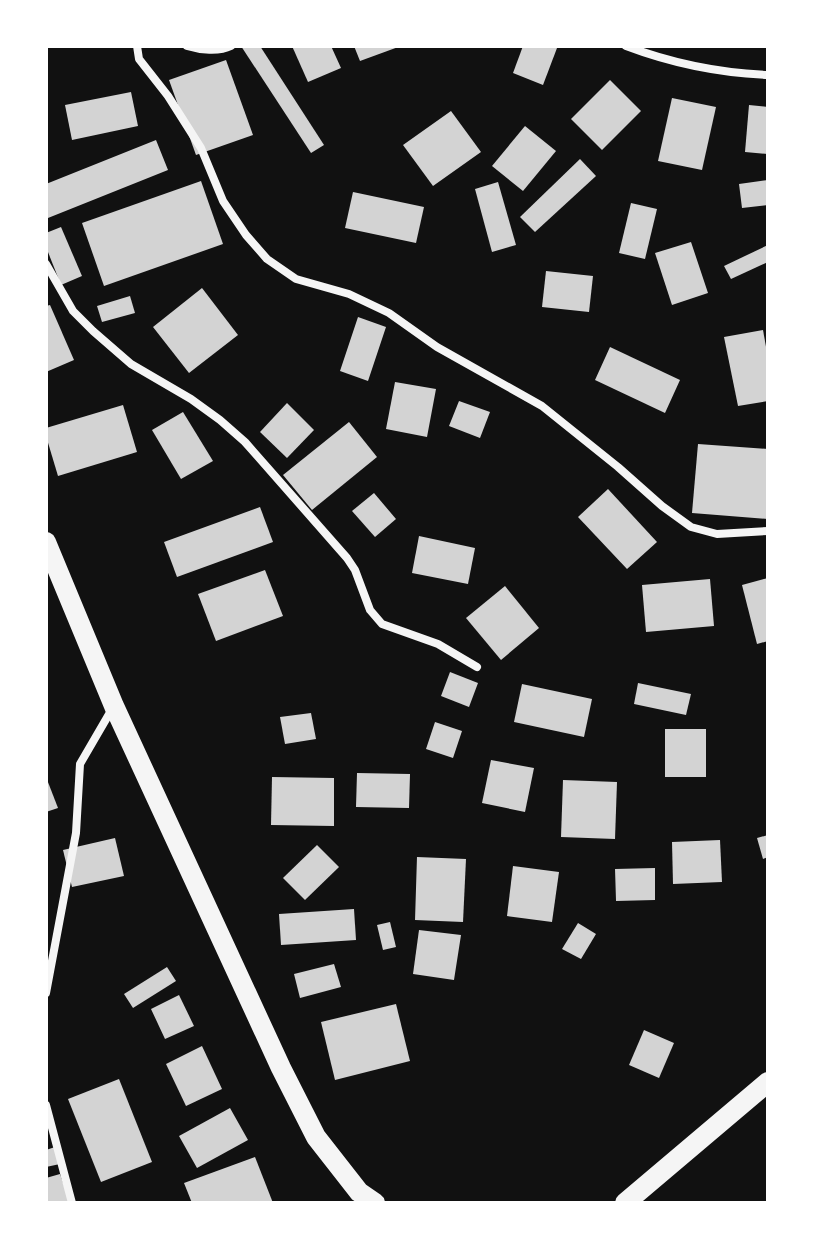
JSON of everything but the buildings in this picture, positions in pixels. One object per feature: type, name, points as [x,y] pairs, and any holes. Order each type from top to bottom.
[{"type":"highway","points":[[46,542],[114,706],[281,1068],[316,1137],[359,1192],[375,1203]]},
{"type":"highway","points":[[625,1203],[768,1082]]},
{"type":"street","points":[[137,46],[139,59],[168,96],[201,148],[223,201],[267,259],[296,279],[349,294],[389,313],[437,347],[542,406],[691,527],[717,534],[768,531]]},
{"type":"street","points":[[187,46],[224,49],[231,46]]},
{"type":"street","points":[[626,46],[646,54],[734,74],[768,75]]},
{"type":"street","points":[[46,264],[73,311],[93,331],[131,364],[191,399],[245,442],[347,558],[355,570],[370,610],[382,624],[438,644],[477,667]]},
{"type":"street","points":[[46,993],[76,833],[80,764],[114,706]]},
{"type":"street","points":[[46,1105],[72,1203]]}]
